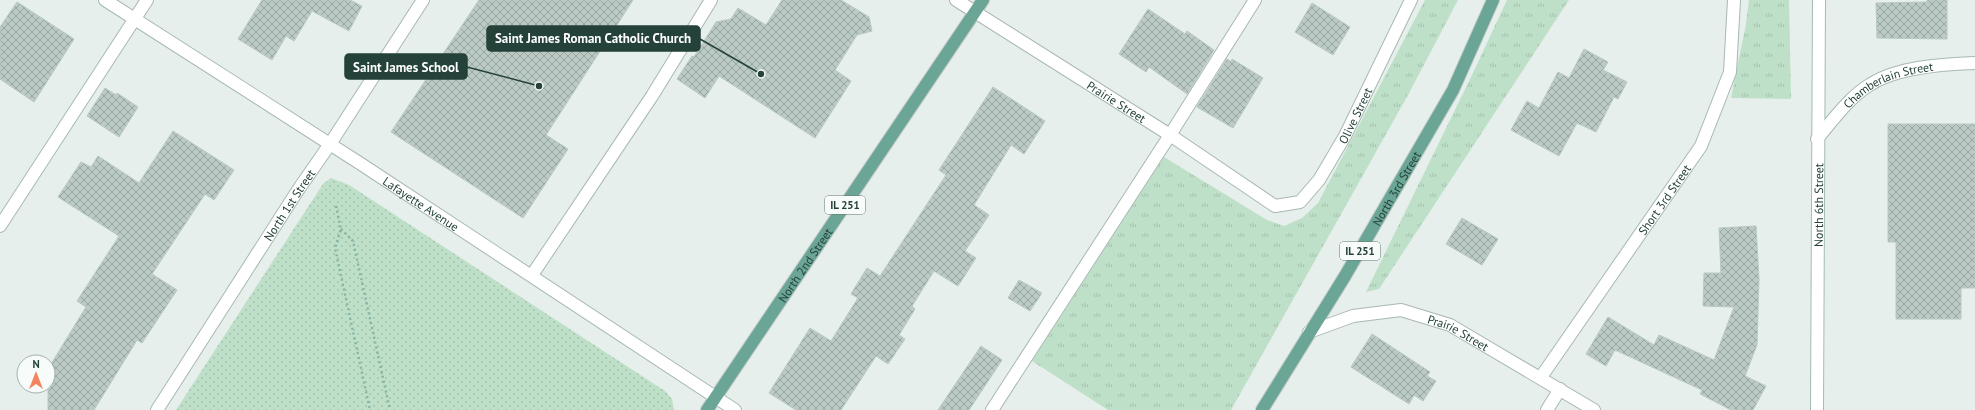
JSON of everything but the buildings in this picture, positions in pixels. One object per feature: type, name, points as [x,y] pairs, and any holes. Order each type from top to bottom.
[{"type":"main road","name":"North 2nd Street","points":[[707,410],[983,0]]},
{"type":"main road","name":"North 3rd Street","points":[[1262,410],[1345,276],[1453,90],[1493,0]]},
{"type":"street","name":"Lafayette Avenue","points":[[105,0],[136,18],[532,275],[735,410]]},
{"type":"street","points":[[0,226],[147,0]]},
{"type":"street","name":"North 1st Street","points":[[157,410],[298,190],[330,144],[423,0]]},
{"type":"street","points":[[532,275],[652,96],[711,0]]},
{"type":"street","name":"Prairie Street","points":[[956,0],[1170,135],[1275,206]]},
{"type":"street","points":[[992,410],[1170,135],[1255,0]]},
{"type":"street","name":"Olive Street","points":[[1275,206],[1300,202],[1319,180],[1345,136],[1411,0]]},
{"type":"street","name":"Short 3rd Street","points":[[1541,377],[1701,146],[1730,72],[1734,0]]},
{"type":"street","name":"North 6th Street","points":[[1817,410],[1817,139],[1819,0]]},
{"type":"street","name":"Chamberlain Street","points":[[1817,139],[1843,108],[1870,84],[1899,70],[1974,62]]},
{"type":"street","name":"Prairie Street","points":[[1309,332],[1353,316],[1401,310],[1450,325],[1541,377],[1594,410]]},
{"type":"street","points":[[1547,410],[1560,389]]},
{"type":"path","points":[[336,206],[341,229],[335,248],[370,410]]},
{"type":"path","points":[[341,229],[353,241],[390,410]]},
{"type":"green space","points":[[1425,0],[1458,0],[1408,95],[1231,410],[1108,410],[1032,361],[1164,157],[1267,220],[1284,226],[1302,218],[1318,203]]},
{"type":"green space","points":[[1507,0],[1569,0],[1379,289],[1366,292],[1472,75]]},
{"type":"green space","points":[[1749,0],[1789,0],[1791,99],[1731,98],[1746,24]]},
{"type":"green space","points":[[331,178],[349,185],[665,391],[672,399],[674,410],[176,410],[323,184]]},
{"type":"place","name":"Saint James Roman Catholic Church","points":[[761,74]]},
{"type":"place","name":"Saint James School","points":[[539,86]]}]
